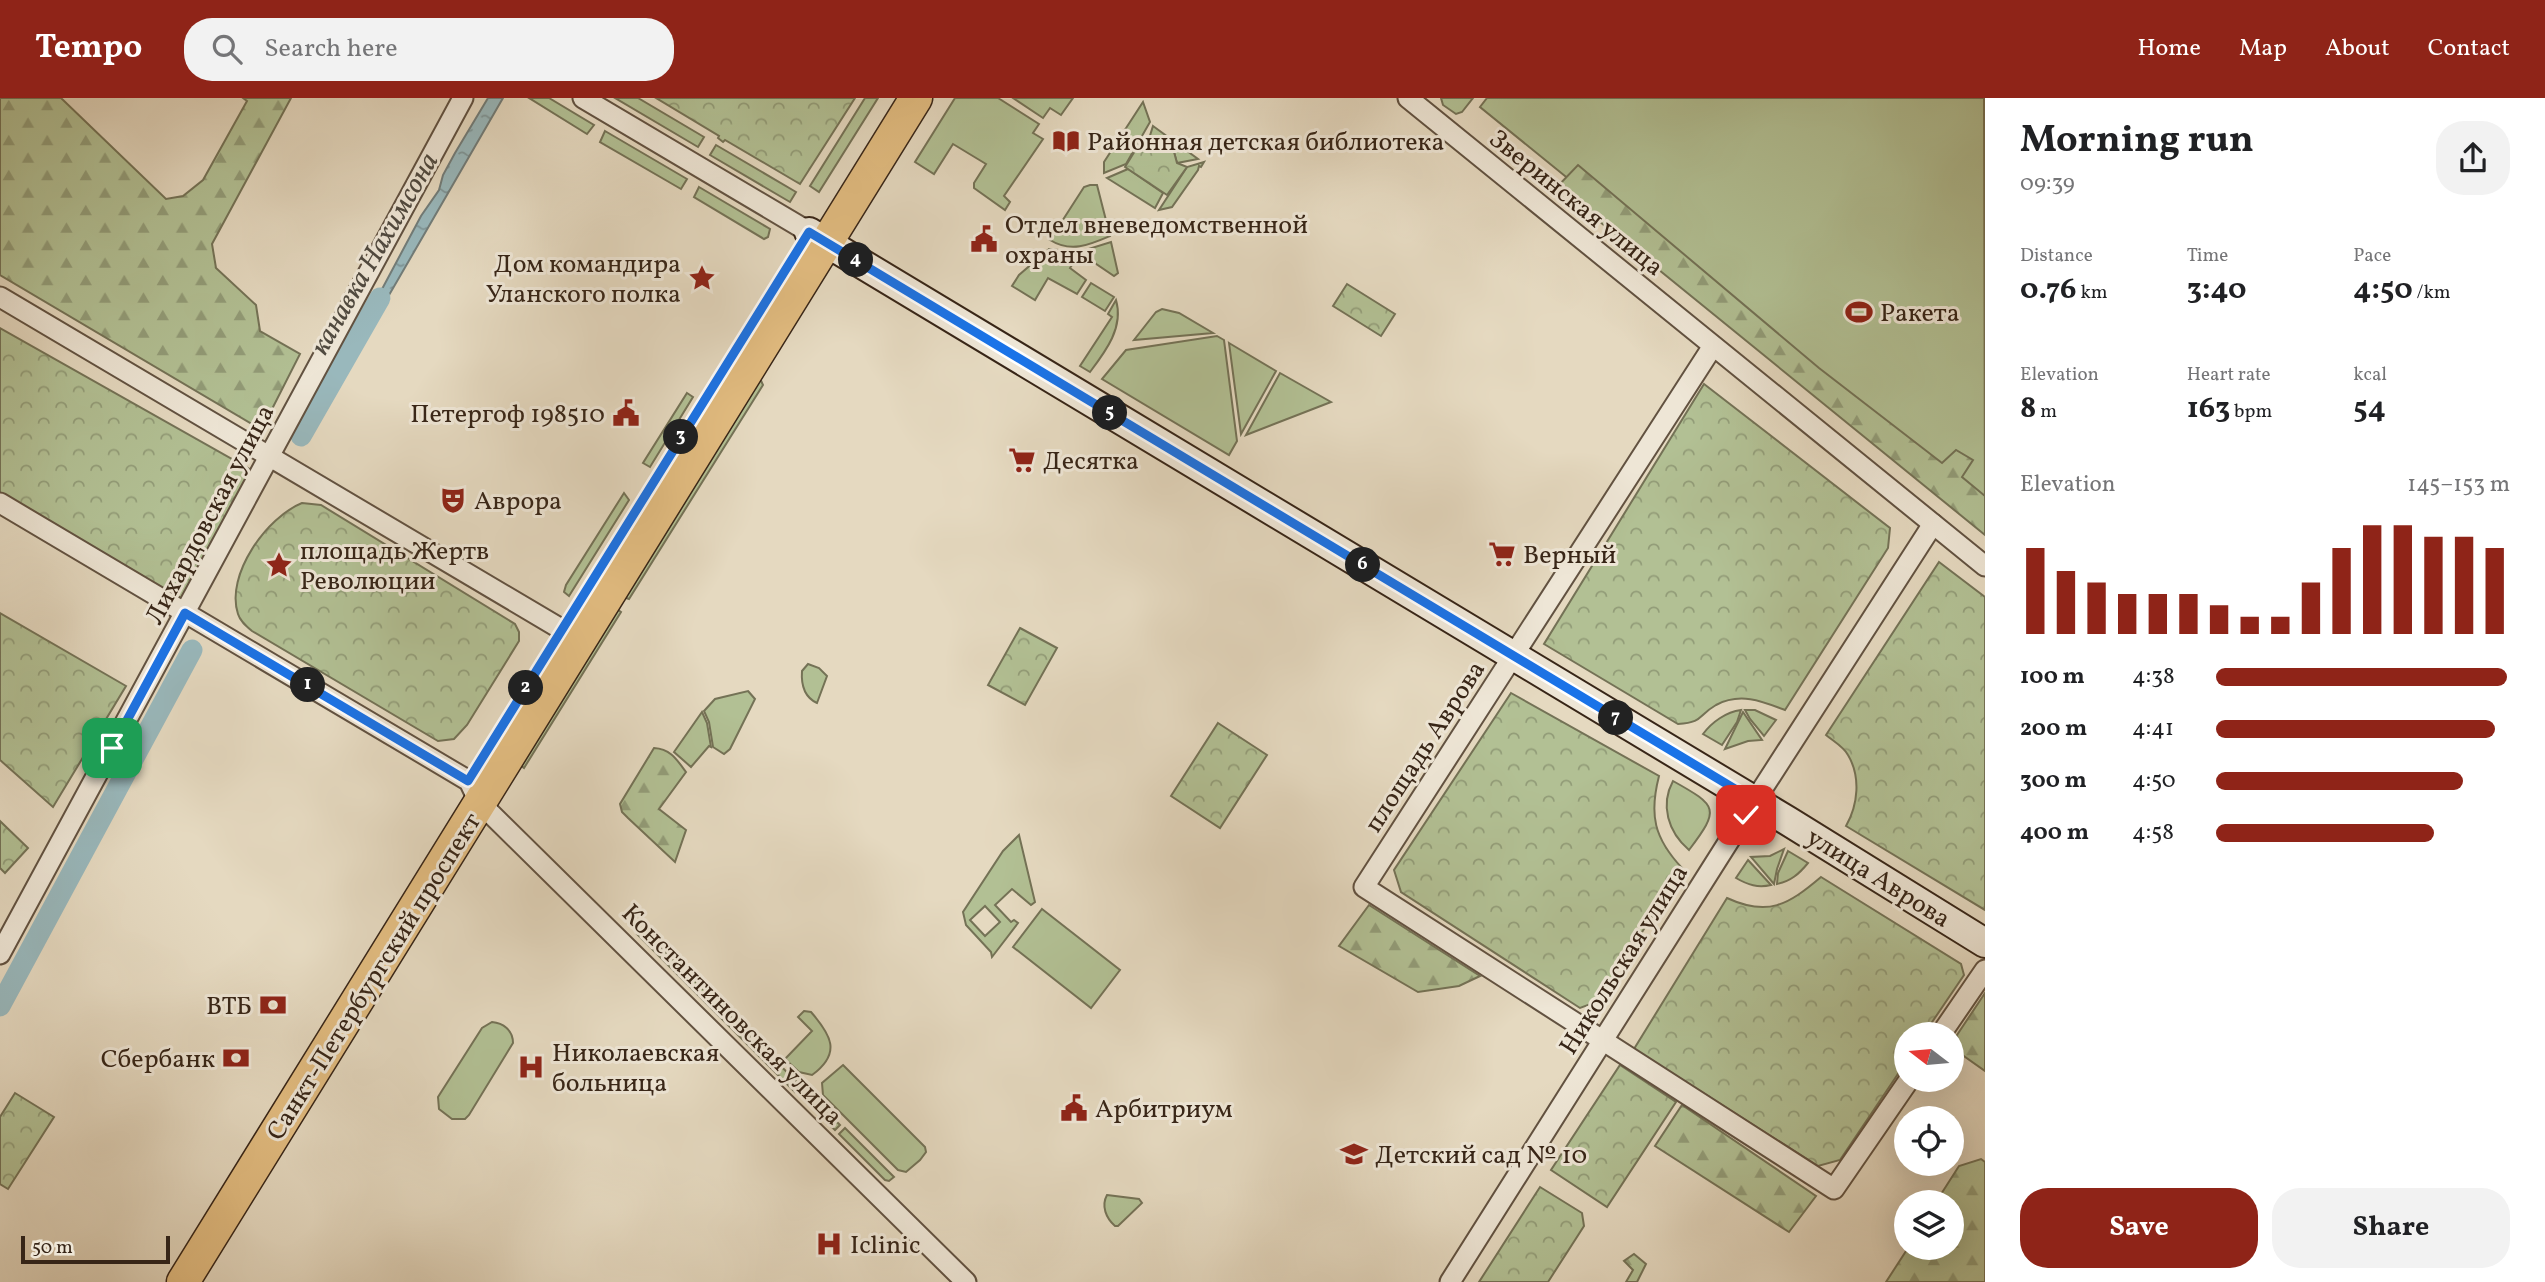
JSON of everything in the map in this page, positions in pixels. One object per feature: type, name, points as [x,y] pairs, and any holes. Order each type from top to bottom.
[{"type":"main road","name":"Санкт-Петербургский проспект","points":[[183,1282],[474,792],[817,237],[892,98]]},
{"type":"main road","name":"Санкт-Петербургский проспект","points":[[159,1282],[474,792],[561,629],[817,237],[916,98]]},
{"type":"street","name":"Лихардовская улица","points":[[0,954],[463,98]]},
{"type":"street","name":"улица Аврова","points":[[583,98],[1755,801],[1985,943]]},
{"type":"street","name":"Зверинская улица","points":[[1408,98],[1713,346]]},
{"type":"street","points":[[0,297],[561,629]]},
{"type":"street","points":[[1713,346],[1985,566]]},
{"type":"street","name":"площадь Аврова","points":[[1713,346],[1364,887],[1834,1189],[1901,1092]]},
{"type":"street","points":[[0,503],[185,613],[474,792]]},
{"type":"street","name":"Никольская улица","points":[[1450,1282],[1933,524]]},
{"type":"street","name":"Константиновская улица","points":[[474,792],[967,1282]]},
{"type":"street","points":[[1949,1022],[1985,970]]},
{"type":"green space","points":[[0,98],[61,98],[166,199],[183,196],[203,180],[247,101],[243,98],[291,98],[212,244],[216,268],[256,305],[260,331],[300,354],[270,413],[252,424],[0,275]]},
{"type":"green space","points":[[529,98],[549,98],[594,125],[587,134]]},
{"type":"green space","points":[[615,98],[638,98],[704,137],[698,147]]},
{"type":"green space","points":[[656,98],[855,98],[800,184],[725,140],[723,142],[719,136]]},
{"type":"green space","points":[[865,98],[878,98],[819,192],[810,186]]},
{"type":"green space","points":[[955,98],[998,98],[1039,124],[1033,133],[1043,139],[1004,196],[1010,202],[1005,210],[974,188],[974,183],[986,164],[953,144],[934,174],[915,162]]},
{"type":"green space","points":[[1013,98],[1073,98],[1061,115],[1050,108],[1043,118]]},
{"type":"green space","points":[[1441,98],[1473,98],[1462,112],[1456,114],[1443,105]]},
{"type":"green space","name":"Ракета","points":[[1487,98],[1984,98],[1985,517],[1480,107]]},
{"type":"green space","points":[[1143,102],[1150,122],[1126,164],[1104,173],[1104,162]]},
{"type":"green space","points":[[1153,126],[1198,159],[1177,163],[1174,152],[1166,145],[1157,148],[1148,142]]},
{"type":"green space","points":[[605,131],[687,179],[681,189],[600,142]]},
{"type":"green space","points":[[1143,138],[1157,148],[1166,145],[1174,152],[1177,163],[1187,167],[1167,195],[1125,167]]},
{"type":"green space","points":[[716,145],[796,192],[790,202],[710,155]]},
{"type":"green space","points":[[1204,162],[1172,207],[1159,210],[1187,167]]},
{"type":"green space","points":[[1578,165],[1819,368],[1942,463],[1956,450],[1973,460],[1962,477],[1985,496],[1985,535],[1557,187]]},
{"type":"green space","points":[[1128,169],[1163,193],[1155,208],[1107,178]]},
{"type":"green space","points":[[1097,185],[1110,236],[1073,247],[1050,240],[1084,187]]},
{"type":"green space","points":[[699,187],[770,229],[768,237],[764,239],[694,197]]},
{"type":"green space","points":[[1111,242],[1118,273],[1114,276],[1080,253],[1070,268],[1086,280],[1077,294],[1048,278],[1035,300],[1012,286],[1019,275],[1049,249],[1079,252]]},
{"type":"green space","points":[[1091,283],[1114,297],[1105,311],[1082,297]]},
{"type":"green space","points":[[1347,284],[1395,314],[1381,336],[1333,306]]},
{"type":"green space","points":[[1116,300],[1116,329],[1090,372],[1080,366],[1112,317],[1108,314]]},
{"type":"green space","points":[[1162,309],[1179,313],[1213,333],[1134,340],[1156,312]]},
{"type":"green space","points":[[0,328],[253,471],[181,600],[0,494]]},
{"type":"green space","points":[[1217,336],[1224,340],[1237,441],[1229,455],[1102,379],[1126,350]]},
{"type":"green space","points":[[1229,343],[1276,371],[1241,434]]},
{"type":"green space","points":[[1280,373],[1331,402],[1246,435]]},
{"type":"green space","points":[[758,374],[763,385],[629,599],[623,597]]},
{"type":"green space","points":[[1704,384],[1890,528],[1888,548],[1785,710],[1759,701],[1734,699],[1716,705],[1696,720],[1678,724],[1544,644]]},
{"type":"green space","points":[[687,393],[693,397],[650,467],[643,463]]},
{"type":"green space","points":[[624,493],[629,500],[569,596],[564,592],[566,585]]},
{"type":"green space","points":[[302,503],[321,505],[515,624],[519,641],[467,725],[454,739],[438,741],[252,631],[240,619],[236,599],[243,565],[252,549],[275,521]]},
{"type":"green space","points":[[1939,562],[1985,597],[1985,910],[1846,826],[1855,800],[1855,772],[1846,752],[1826,735]]},
{"type":"green space","points":[[614,607],[621,612],[524,768],[516,762]]},
{"type":"green space","points":[[0,613],[126,686],[53,807],[0,760]]},
{"type":"green space","points":[[1020,628],[1057,648],[1025,705],[988,685]]},
{"type":"green space","points":[[808,664],[819,668],[827,676],[817,703],[806,694],[803,686],[802,671]]},
{"type":"green space","points":[[748,691],[755,699],[730,749],[724,754],[713,747],[709,722],[704,711],[715,699]]},
{"type":"green space","points":[[1511,693],[1659,776],[1654,803],[1656,825],[1665,846],[1682,868],[1599,1001],[1580,1008],[1401,892],[1394,870]]},
{"type":"green space","points":[[1741,710],[1737,722],[1722,745],[1703,734],[1720,718]]},
{"type":"green space","points":[[1745,710],[1755,710],[1776,720],[1764,736]]},
{"type":"green space","points":[[702,712],[707,723],[711,747],[709,746],[691,767],[674,752]]},
{"type":"green space","points":[[1743,712],[1762,740],[1748,741],[1725,749]]},
{"type":"green space","points":[[1218,723],[1267,755],[1220,828],[1171,796]]},
{"type":"green space","points":[[654,748],[669,753],[686,772],[659,809],[686,830],[675,862],[622,812],[620,804]]},
{"type":"green space","points":[[1673,781],[1699,797],[1709,810],[1706,825],[1689,850],[1676,835],[1668,818],[1667,799]]},
{"type":"green space","points":[[0,821],[28,848],[5,873],[0,868]]},
{"type":"green space","points":[[1019,835],[1035,902],[1031,905],[1012,889],[995,905],[1011,922],[1014,920],[1018,923],[992,957],[991,952],[966,925],[963,912],[1003,851]],"holes":[[[985,906],[1000,922],[985,936],[970,920]]]},
{"type":"green space","points":[[1784,849],[1774,884],[1751,857],[1770,856]]},
{"type":"green space","points":[[1788,851],[1808,863],[1794,876],[1777,884],[1778,873]]},
{"type":"green space","points":[[1748,860],[1771,885],[1753,885],[1736,878]]},
{"type":"green space","points":[[1821,877],[1961,964],[1964,975],[1932,1022],[1894,1022],[1894,1080],[1840,1160],[1818,1166],[1634,1049],[1727,898],[1754,907],[1766,907],[1788,901]]},
{"type":"green space","points":[[1369,905],[1480,976],[1459,986],[1418,992],[1339,946]]},
{"type":"green space","points":[[1042,909],[1120,970],[1091,1008],[1013,947]]},
{"type":"green space","points":[[642,929],[801,1086],[795,1092],[637,934]]},
{"type":"green space","points":[[1985,993],[1985,1071],[1964,1056],[1964,1024]]},
{"type":"green space","points":[[804,1011],[811,1012],[818,1020],[830,1044],[827,1059],[812,1075],[799,1072],[785,1059],[812,1031],[798,1017]]},
{"type":"green space","points":[[492,1022],[507,1028],[513,1043],[469,1115],[465,1119],[452,1119],[439,1109],[438,1097],[482,1028]]},
{"type":"green space","points":[[843,1065],[925,1147],[926,1152],[920,1160],[906,1172],[898,1170],[823,1095],[822,1083]]},
{"type":"green space","points":[[1620,1065],[1676,1102],[1607,1207],[1551,1170]]},
{"type":"green space","points":[[15,1093],[54,1117],[8,1189],[0,1184],[0,1117]]},
{"type":"green space","points":[[812,1097],[840,1125],[835,1130],[807,1103]]},
{"type":"green space","points":[[1682,1105],[1816,1196],[1789,1232],[1655,1146]]},
{"type":"green space","points":[[845,1128],[894,1177],[889,1181],[885,1180],[839,1134]]},
{"type":"green space","points":[[1981,1159],[1985,1162],[1985,1282],[1886,1282],[1900,1260],[1964,1260],[1964,1190],[1944,1190],[1953,1176],[1964,1176],[1964,1164]]},
{"type":"green space","points":[[1540,1187],[1582,1213],[1584,1226],[1548,1282],[1479,1282]]},
{"type":"green space","points":[[1107,1195],[1139,1199],[1142,1203],[1115,1226],[1105,1212]]},
{"type":"green space","points":[[1634,1254],[1646,1264],[1637,1282],[1626,1282],[1633,1270],[1624,1261]]},
{"type":"water","points":[[488,98],[503,98],[370,328],[365,321],[421,216],[439,190],[443,175],[455,153]]},
{"type":"waterway","name":"канавка Нахимсона","points":[[301,436],[380,298]]},
{"type":"waterway","name":"канавка Нахимсона","points":[[0,1006],[192,650]]},
{"type":"place","name":"Районная детская библиотека","points":[[1066,141]]},
{"type":"place","name":"Отдел вневедомственной охраны","points":[[984,239]]},
{"type":"place","name":"Дом командира Уланского полка","points":[[702,278]]},
{"type":"place","name":"Ракета","points":[[1859,312]]},
{"type":"place","name":"Петергоф 198510","points":[[626,413]]},
{"type":"place","name":"Десятка","points":[[1022,460]]},
{"type":"place","name":"Аврора","points":[[453,500]]},
{"type":"place","name":"Верный","points":[[1502,554]]},
{"type":"place","name":"площадь Жертв Революции","points":[[279,565]]},
{"type":"place","name":"ВТБ","points":[[273,1005]]},
{"type":"place","name":"Сбербанк","points":[[236,1058]]},
{"type":"place","name":"Николаевская больница","points":[[531,1067]]},
{"type":"place","name":"Арбитриум","points":[[1074,1108]]},
{"type":"place","name":"Детский сад № 10","points":[[1354,1154]]},
{"type":"place","name":"Iclinic","points":[[829,1244]]},
{"type":"route","points":[[112,748],[185,613],[468,781],[809,232],[1755,801],[1746,815]]}]
